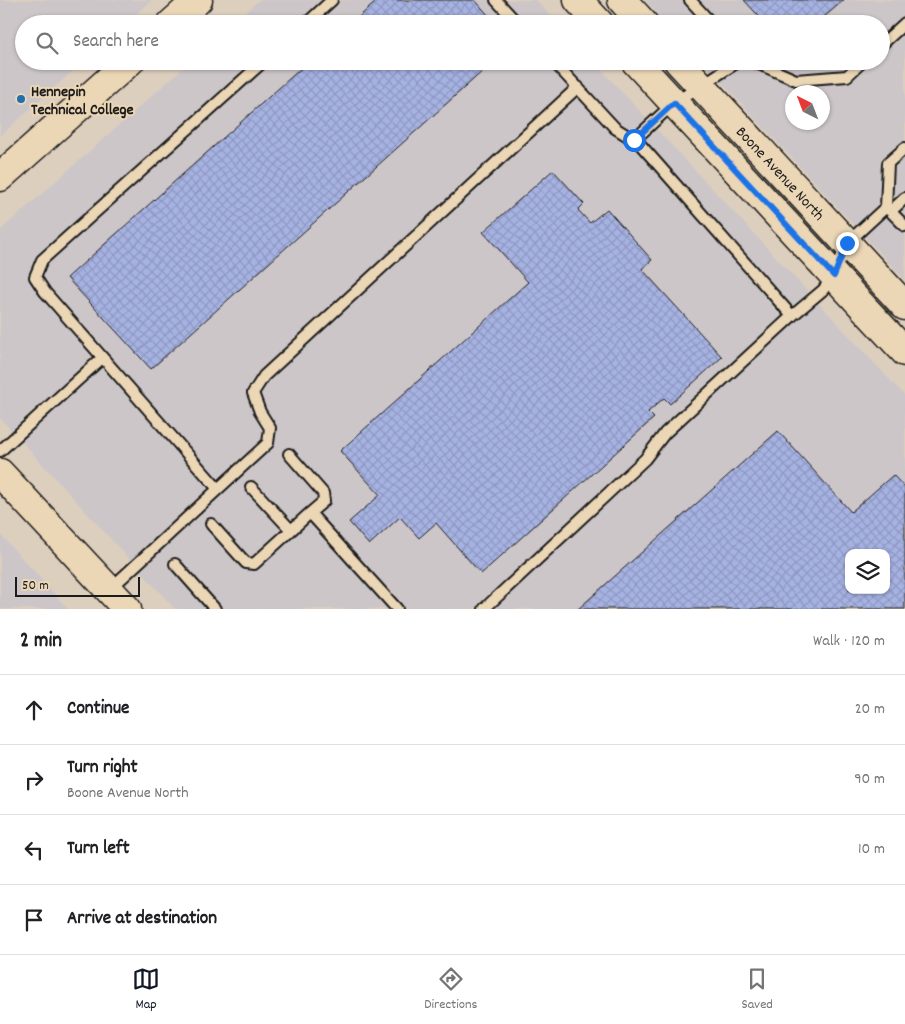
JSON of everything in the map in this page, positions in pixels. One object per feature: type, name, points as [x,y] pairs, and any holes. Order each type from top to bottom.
[{"type":"street","points":[[181,15],[198,0]]},
{"type":"street","points":[[578,0],[592,15]]},
{"type":"street","points":[[622,0],[636,15]]},
{"type":"street","points":[[0,177],[120,70]]},
{"type":"street","name":"Boone Avenue North","points":[[643,70],[905,352]]},
{"type":"street","name":"Boone Avenue North","points":[[686,70],[905,306]]},
{"type":"street","points":[[0,473],[127,609]]},
{"type":"lane","points":[[316,15],[332,0]]},
{"type":"lane","points":[[496,0],[510,15]]},
{"type":"lane","points":[[690,0],[704,15]]},
{"type":"lane","points":[[890,36],[905,23]]},
{"type":"lane","points":[[218,490],[44,292],[36,277],[42,260],[254,70]]},
{"type":"lane","points":[[562,70],[615,128],[634,140],[792,316]]},
{"type":"lane","points":[[634,140],[674,103],[725,70]]},
{"type":"lane","points":[[773,70],[796,80],[847,76],[853,70]]},
{"type":"lane","points":[[109,589],[268,443],[270,428],[260,412],[253,393],[264,376],[578,87]]},
{"type":"lane","points":[[905,148],[888,163],[888,209],[905,226]]},
{"type":"lane","points":[[484,609],[645,459],[665,433],[792,316],[823,290],[834,276],[847,243],[888,209],[905,198]]},
{"type":"lane","points":[[0,451],[102,358]]},
{"type":"lane","points":[[211,524],[246,563],[254,564],[324,501],[323,493],[288,454]]},
{"type":"lane","points":[[251,487],[291,530]]},
{"type":"lane","points":[[310,513],[397,609]]},
{"type":"lane","points":[[175,564],[215,609]]},
{"type":"shaded area","name":"Hennepin Technical College","points":[[0,0],[152,0],[135,15],[15,15],[15,70],[74,70],[0,136]]},
{"type":"shaded area","points":[[259,0],[536,0],[550,15],[243,15]]},
{"type":"shaded area","points":[[645,0],[905,0],[905,280],[710,70],[890,70],[890,15],[659,15]]},
{"type":"shaded area","points":[[181,70],[601,70],[905,396],[905,609],[175,609],[0,418],[0,231]]},
{"type":"shaded area","points":[[0,534],[68,609],[0,609]]},
{"type":"building","points":[[378,0],[475,0],[488,15],[361,15]]},
{"type":"building","points":[[744,0],[844,0],[826,15],[758,15]]},
{"type":"building","points":[[299,70],[484,70],[151,369],[67,278]]},
{"type":"building","points":[[553,170],[584,204],[578,210],[590,223],[607,209],[652,260],[642,269],[722,357],[670,404],[664,398],[648,412],[654,418],[481,574],[436,523],[419,538],[400,517],[369,545],[349,522],[380,495],[340,451],[528,282],[483,232]]},
{"type":"building","points":[[778,431],[851,512],[893,475],[905,488],[905,609],[578,609]]},
{"type":"place","name":"Hennepin Technical College","points":[[21,99]]},
{"type":"route","points":[[634,140],[674,103],[834,276],[847,243]]}]
